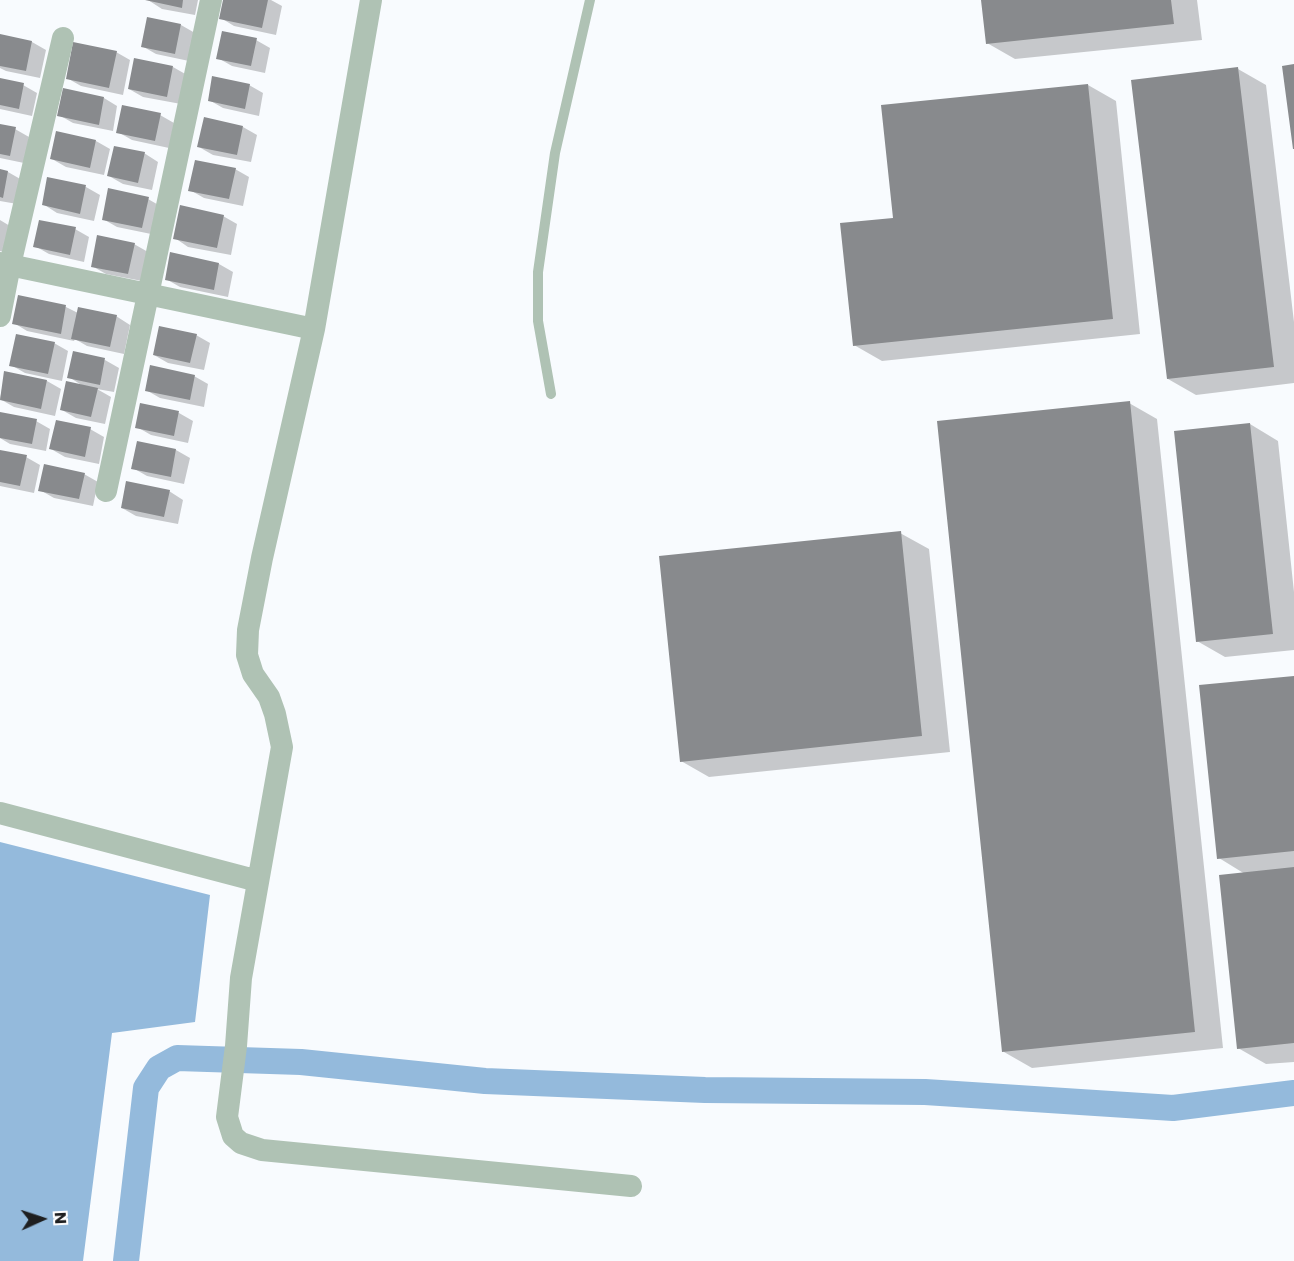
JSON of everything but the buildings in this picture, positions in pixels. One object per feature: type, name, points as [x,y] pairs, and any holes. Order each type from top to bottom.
[{"type":"street","points":[[106,491],[211,0]]},
{"type":"street","points":[[371,0],[314,329],[248,630],[247,655],[253,674],[269,697],[282,747],[241,978],[233,1076],[227,1117],[233,1136],[241,1143],[262,1150],[631,1186]]},
{"type":"street","points":[[0,316],[5,264],[63,38]]},
{"type":"street","points":[[5,264],[314,329]]},
{"type":"street","points":[[0,813],[258,880]]},
{"type":"lane","points":[[550,394],[538,321],[538,272],[555,153],[590,0]]},
{"type":"water","points":[[0,842],[210,895],[195,1022],[112,1033],[83,1261],[0,1261]]},
{"type":"waterway","points":[[126,1261],[146,1088],[159,1068],[177,1058],[301,1062],[485,1081],[705,1090],[925,1092],[1173,1108],[1294,1093]]}]
